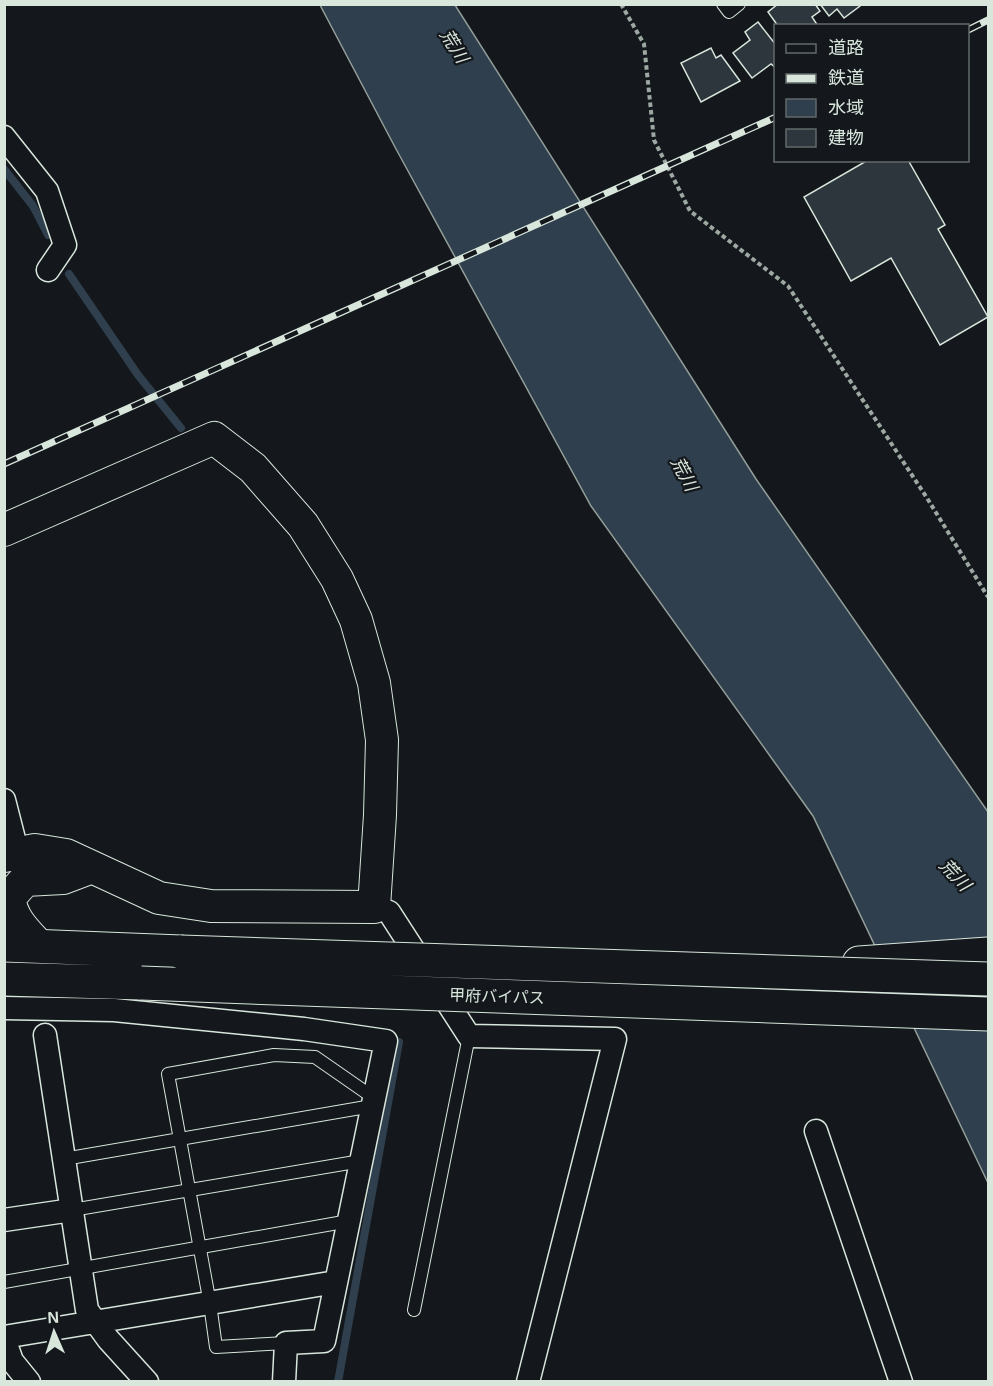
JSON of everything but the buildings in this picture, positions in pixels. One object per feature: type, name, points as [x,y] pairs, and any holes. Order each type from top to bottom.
[{"type":"highway","name":"甲府バイパス","points":[[4,945],[988,979]]},
{"type":"highway","points":[[728,971],[988,954]]},
{"type":"highway","name":"甲府バイパス","points":[[4,979],[988,1014]]},
{"type":"street","points":[[4,136],[47,191],[65,245],[48,270]]},
{"type":"street","points":[[4,530],[214,438],[253,468],[303,525],[337,579],[356,620],[375,683],[382,740],[374,907]]},
{"type":"street","points":[[4,800],[9,847],[66,855],[159,898],[212,906],[374,907],[389,912],[469,1036],[615,1039],[528,1382]]},
{"type":"street","points":[[39,946],[18,924],[11,911],[9,898],[25,880],[63,878],[92,867]]},
{"type":"street","points":[[4,1008],[114,1010],[304,1029],[386,1041],[324,1341],[286,1343],[284,1382]]},
{"type":"street","points":[[45,1035],[87,1310],[147,1382]]},
{"type":"street","points":[[816,1131],[901,1382]]},
{"type":"street","points":[[4,1220],[72,1210]]},
{"type":"street","points":[[29,1382],[12,1361],[4,1337],[336,1282]]},
{"type":"lane","points":[[723,4],[729,12],[739,4]]},
{"type":"lane","points":[[414,1310],[469,1036]]},
{"type":"lane","points":[[286,1343],[216,1347],[168,1074],[274,1055],[315,1057],[373,1102]]},
{"type":"lane","points":[[64,1159],[180,1140],[373,1102]]},
{"type":"lane","points":[[72,1210],[190,1192],[361,1161]]},
{"type":"lane","points":[[4,1282],[349,1221]]},
{"type":"path","points":[[621,4],[644,44],[654,140],[690,211],[788,286],[927,498],[988,597]]},
{"type":"water","name":"荒川","points":[[320,5],[455,5],[756,479],[988,812],[988,1183],[813,816],[591,506]]},
{"type":"waterway","points":[[4,169],[33,206],[48,235]]},
{"type":"waterway","points":[[69,274],[138,375],[181,428]]},
{"type":"waterway","points":[[338,1382],[399,1042]]},
{"type":"railway","points":[[969,30],[988,20]]},
{"type":"railway","points":[[4,464],[774,118]]}]
